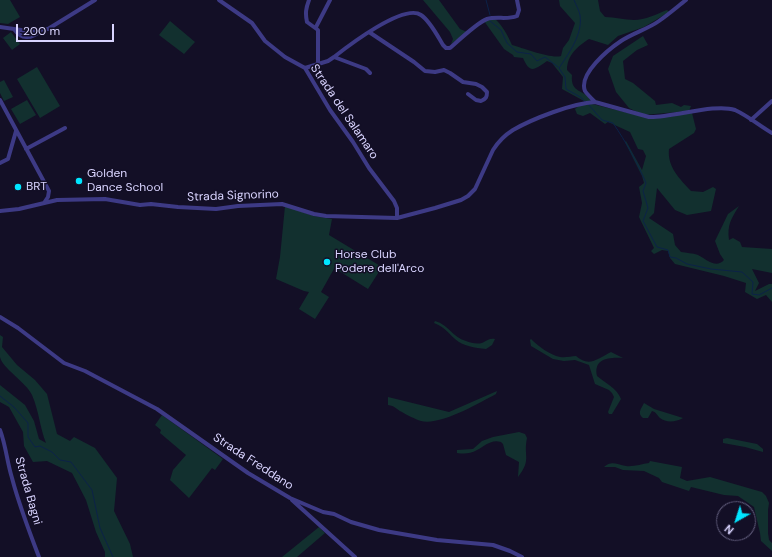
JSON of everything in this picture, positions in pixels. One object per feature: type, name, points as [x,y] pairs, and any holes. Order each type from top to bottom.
[{"type":"street","points":[[0,27],[28,31],[41,30],[55,26],[95,0]]},
{"type":"street","name":"Strada del Salamaro","points":[[219,0],[252,23],[265,40],[285,57],[305,68],[330,110],[353,142],[369,168],[394,201],[397,208],[396,218]]},
{"type":"street","points":[[309,0],[306,8],[307,22],[318,30],[318,64]]},
{"type":"street","points":[[316,28],[330,0]]},
{"type":"street","points":[[305,68],[334,57],[383,23],[413,12],[420,14],[427,20],[443,45],[446,48],[450,48],[486,19],[511,18],[517,16],[519,10],[517,0]]},
{"type":"street","points":[[595,102],[585,91],[585,82],[588,72],[594,65],[607,51],[622,40],[659,21],[686,0]]},
{"type":"street","points":[[14,29],[19,35],[27,37],[35,35],[41,30]]},
{"type":"street","points":[[27,37],[29,35],[28,31]]},
{"type":"street","points":[[369,32],[425,71],[435,72],[444,70],[463,82],[476,84],[488,92],[488,96],[481,101],[476,100],[468,94]]},
{"type":"street","points":[[334,57],[366,69],[370,73]]},
{"type":"street","points":[[0,100],[48,191],[48,197],[43,203]]},
{"type":"street","points":[[751,120],[770,105],[772,101]]},
{"type":"street","name":"Strada Signorino","points":[[0,210],[19,209],[57,200],[105,199],[140,205],[151,204],[216,209],[238,206],[282,204],[314,214],[326,216],[396,218],[461,200],[472,193],[475,189],[496,144],[512,131],[532,121],[579,104],[595,102],[650,117],[728,109],[735,110],[772,133]]},
{"type":"street","points":[[26,148],[65,128]]},
{"type":"street","points":[[0,163],[8,159],[16,131]]},
{"type":"street","name":"Strada Freddano","points":[[0,317],[18,328],[64,363],[85,371],[157,409],[248,474],[290,498],[324,512],[334,514],[351,522],[378,530],[437,540],[493,545],[522,557]]},
{"type":"street","name":"Strada Bagni","points":[[0,430],[18,501],[39,557]]},
{"type":"street","points":[[290,498],[355,557]]},
{"type":"green space","points":[[0,0],[10,0],[20,17],[8,24],[0,23]]},
{"type":"green space","points":[[423,0],[439,0],[460,29],[467,32],[451,44],[453,39],[450,32]]},
{"type":"green space","points":[[559,0],[598,0],[600,11],[605,17],[627,20],[642,19],[667,10],[669,12],[644,27],[618,36],[608,45],[589,39],[577,48],[571,55],[567,65],[567,70],[572,75],[573,85],[591,101],[584,101],[562,89],[563,77],[552,63],[547,61],[539,67],[533,69],[530,68],[523,58],[514,57],[504,49],[484,21],[494,18],[504,30],[512,45],[544,55],[556,57],[561,56],[563,48],[569,40],[575,23],[560,6]]},
{"type":"green space","points":[[170,21],[195,42],[184,54],[159,35]]},
{"type":"green space","points":[[11,32],[20,44],[12,50],[3,38]]},
{"type":"green space","points":[[643,36],[648,45],[637,50],[623,61],[625,79],[633,83],[655,101],[656,105],[672,103],[681,107],[684,105],[691,106],[689,111],[643,115],[629,108],[616,92],[608,69],[613,56]]},
{"type":"green space","points":[[37,67],[60,106],[40,118],[17,79]]},
{"type":"green space","points":[[4,80],[13,97],[4,101],[0,93],[0,82]]},
{"type":"green space","points":[[27,100],[36,115],[20,124],[11,109]]},
{"type":"green space","points":[[592,104],[645,117],[692,113],[696,129],[694,133],[669,149],[670,161],[675,172],[691,191],[703,192],[713,187],[716,189],[711,211],[687,215],[675,210],[657,188],[654,213],[649,218],[673,234],[675,245],[681,252],[696,254],[718,264],[724,260],[715,241],[728,214],[739,206],[730,222],[729,240],[733,238],[740,242],[742,247],[772,249],[772,273],[752,269],[759,283],[755,291],[772,284],[772,302],[766,295],[757,299],[745,292],[746,283],[675,264],[670,258],[668,251],[662,250],[654,254],[651,251],[654,248],[639,217],[642,203],[639,187],[644,183],[625,142],[626,141],[642,170],[646,156],[643,150],[638,149],[630,132],[608,122],[605,124],[590,113],[583,116],[577,114],[575,109],[580,105]]},
{"type":"green space","name":"Horse Club Podere dell'Arco","points":[[285,206],[314,216],[332,219],[329,235],[382,267],[368,289],[335,267],[321,292],[329,297],[315,319],[299,309],[309,292],[276,279],[280,257]]},
{"type":"green space","points":[[435,321],[444,325],[457,337],[470,342],[482,343],[490,339],[495,339],[492,345],[486,349],[469,346],[455,339],[444,328],[434,323]]},
{"type":"green space","points":[[0,335],[3,337],[2,347],[17,365],[35,380],[47,394],[57,434],[70,441],[74,437],[95,448],[117,478],[114,511],[130,544],[133,557],[105,557],[105,552],[96,532],[86,500],[72,473],[47,461],[33,462],[24,446],[23,432],[9,407],[0,402],[0,385],[25,405],[34,421],[39,439],[46,443],[32,395],[25,385],[5,366],[0,357]]},
{"type":"green space","points":[[531,339],[544,350],[560,357],[576,356],[581,360],[590,362],[611,352],[623,358],[604,360],[600,362],[596,370],[597,376],[614,389],[621,399],[612,414],[609,414],[608,412],[614,397],[609,390],[595,384],[589,365],[575,360],[564,361],[553,359],[531,346]]},
{"type":"green space","points":[[497,391],[496,394],[470,408],[449,417],[429,422],[416,419],[388,405],[388,397],[449,412]]},
{"type":"green space","points":[[644,403],[654,409],[683,418],[674,421],[665,421],[652,411],[648,418],[643,418],[640,413]]},
{"type":"green space","points":[[162,415],[223,459],[215,470],[212,468],[189,498],[170,480],[173,470],[186,455],[160,433],[161,430],[155,425]]},
{"type":"green space","points":[[519,432],[525,434],[527,438],[526,462],[518,477],[519,462],[506,455],[501,442],[494,441],[488,443],[465,454],[457,453],[457,450],[473,449],[482,441],[493,437]]},
{"type":"green space","points":[[727,438],[757,444],[763,449],[763,452],[723,443],[723,439]]},
{"type":"green space","points":[[650,461],[682,467],[680,478],[687,481],[710,477],[762,492],[766,496],[769,503],[768,533],[769,540],[772,543],[772,551],[761,541],[756,516],[756,501],[745,501],[738,496],[724,495],[691,487],[689,491],[662,482],[659,478],[644,471],[604,467],[612,463],[635,466],[649,463]]},
{"type":"green space","points":[[319,527],[325,533],[297,557],[282,557]]},
{"type":"waterway","points":[[486,0],[490,15]]},
{"type":"waterway","points":[[574,0],[580,15],[579,29],[574,43],[559,68],[565,77],[566,89],[582,98],[585,102]]},
{"type":"waterway","points":[[490,21],[501,30],[507,43],[517,52],[531,54],[537,61],[545,57],[558,67]]},
{"type":"waterway","points":[[588,104],[602,120],[613,123],[639,167],[646,183],[643,191],[648,208],[643,221],[657,247],[668,250],[670,257],[676,258],[687,264],[711,269],[742,272],[753,282],[752,294],[759,295],[772,288]]},
{"type":"waterway","points":[[0,396],[14,407],[28,423],[28,437],[35,447],[40,446],[52,452],[60,460],[71,462],[92,490],[100,528],[113,557]]},
{"type":"place","name":"Golden Dance School","points":[[79,181]]},
{"type":"place","name":"BRT","points":[[18,187]]},
{"type":"place","name":"Horse Club Podere dell'Arco","points":[[327,262]]}]
